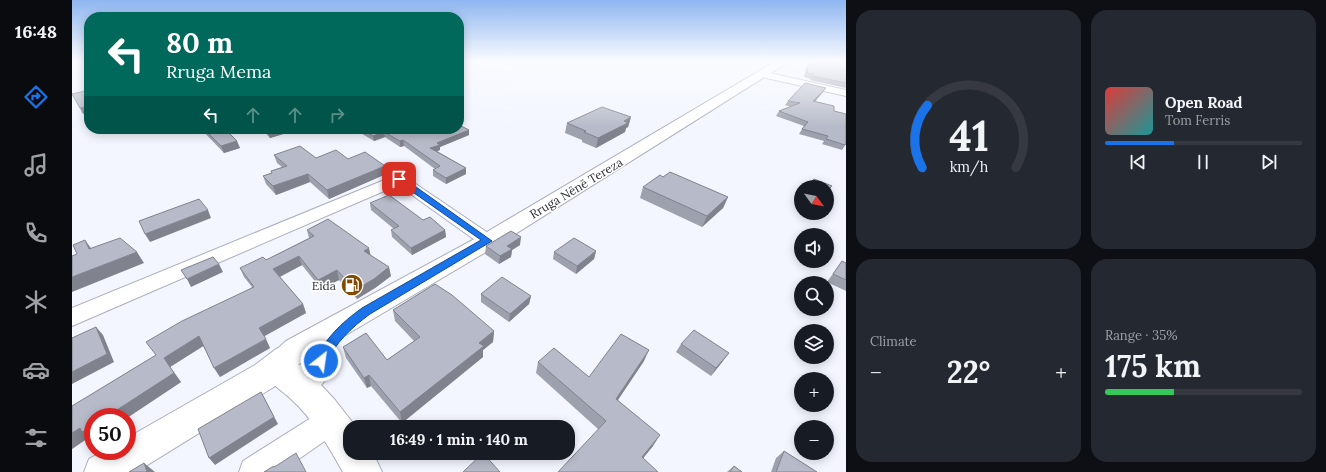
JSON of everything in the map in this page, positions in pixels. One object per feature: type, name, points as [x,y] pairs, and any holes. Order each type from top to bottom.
[{"type":"main road","name":"Rruga Nënë Tereza","points":[[295,367],[327,348],[348,324],[366,311],[488,241],[752,83]]},
{"type":"main road","points":[[102,472],[295,367],[312,397],[332,420],[343,438]]},
{"type":"main road","points":[[356,460],[364,472]]},
{"type":"street","points":[[801,83],[846,93]]},
{"type":"street","points":[[72,317],[399,179],[488,241]]},
{"type":"street","points":[[254,472],[332,420]]},
{"type":"building","points":[[805,83],[826,88],[813,101],[834,106],[834,111],[846,114],[846,144],[845,145],[826,139],[828,136],[802,129],[808,122],[779,111],[800,103],[788,101]]},
{"type":"building","points":[[84,91],[84,107],[80,108],[72,94]]},
{"type":"building","points":[[602,107],[631,117],[624,121],[628,123],[598,138],[567,123]]},
{"type":"building","points":[[464,128],[469,130],[464,132]]},
{"type":"building","points":[[209,134],[230,134],[237,141],[221,146]]},
{"type":"building","points":[[388,134],[459,134],[437,143],[440,145],[430,148],[466,168],[446,178],[433,170],[440,166],[403,140],[400,141]]},
{"type":"building","points":[[300,146],[316,158],[336,150],[348,159],[365,152],[385,166],[327,190],[308,174],[273,186],[263,176],[272,173],[271,171],[287,166],[274,155]]},
{"type":"building","points":[[670,172],[728,197],[707,216],[643,187],[660,175],[663,177]]},
{"type":"building","points":[[389,195],[423,220],[430,217],[445,230],[411,248],[391,230],[399,226],[370,203]]},
{"type":"building","points":[[199,199],[208,210],[145,234],[139,221]]},
{"type":"building","points":[[328,219],[369,248],[364,251],[389,267],[374,279],[355,290],[337,270],[318,280],[299,256],[273,269],[303,304],[259,328],[266,339],[214,368],[199,336],[164,358],[174,373],[120,408],[84,408],[84,431],[82,432],[80,428],[72,433],[72,406],[156,355],[146,342],[182,321],[254,287],[240,268],[263,257],[266,260],[314,236],[307,230]]},
{"type":"building","points":[[511,231],[521,237],[507,246],[512,249],[500,256],[486,246]]},
{"type":"building","points":[[120,238],[137,252],[72,277],[72,256],[77,254],[73,245],[85,240],[89,249]]},
{"type":"building","points":[[574,238],[596,251],[577,266],[554,252]]},
{"type":"building","points":[[213,257],[219,264],[187,279],[181,270]]},
{"type":"building","points":[[842,261],[846,263],[846,280],[833,274]]},
{"type":"building","points":[[502,277],[531,296],[510,314],[481,294]]},
{"type":"building","points":[[435,284],[452,295],[494,331],[479,343],[484,346],[400,412],[369,375],[364,378],[343,347],[366,333],[387,360],[420,337],[393,310]]},
{"type":"building","points":[[96,327],[107,354],[72,372],[72,338]]},
{"type":"building","points":[[694,330],[729,353],[716,368],[681,344]]},
{"type":"building","points":[[621,334],[649,350],[616,399],[660,435],[642,457],[658,472],[558,472],[569,460],[575,460],[575,454],[606,421],[538,362],[554,348],[589,377]]},
{"type":"building","points":[[261,392],[274,417],[209,458],[198,429]]},
{"type":"building","points":[[784,451],[794,457],[794,460],[798,460],[817,472],[776,472]]},
{"type":"building","points":[[296,453],[306,472],[264,472],[276,466]]},
{"type":"building","points":[[476,460],[489,460],[500,472],[463,472]]},
{"type":"building","points":[[144,463],[147,472],[129,472]]},
{"type":"building","points":[[734,466],[742,472],[730,472]]},
{"type":"place","name":"Eida","points":[[352,285]]},
{"type":"route","points":[[321,361],[327,348],[337,335],[348,324],[366,311],[488,241],[399,179]]}]
